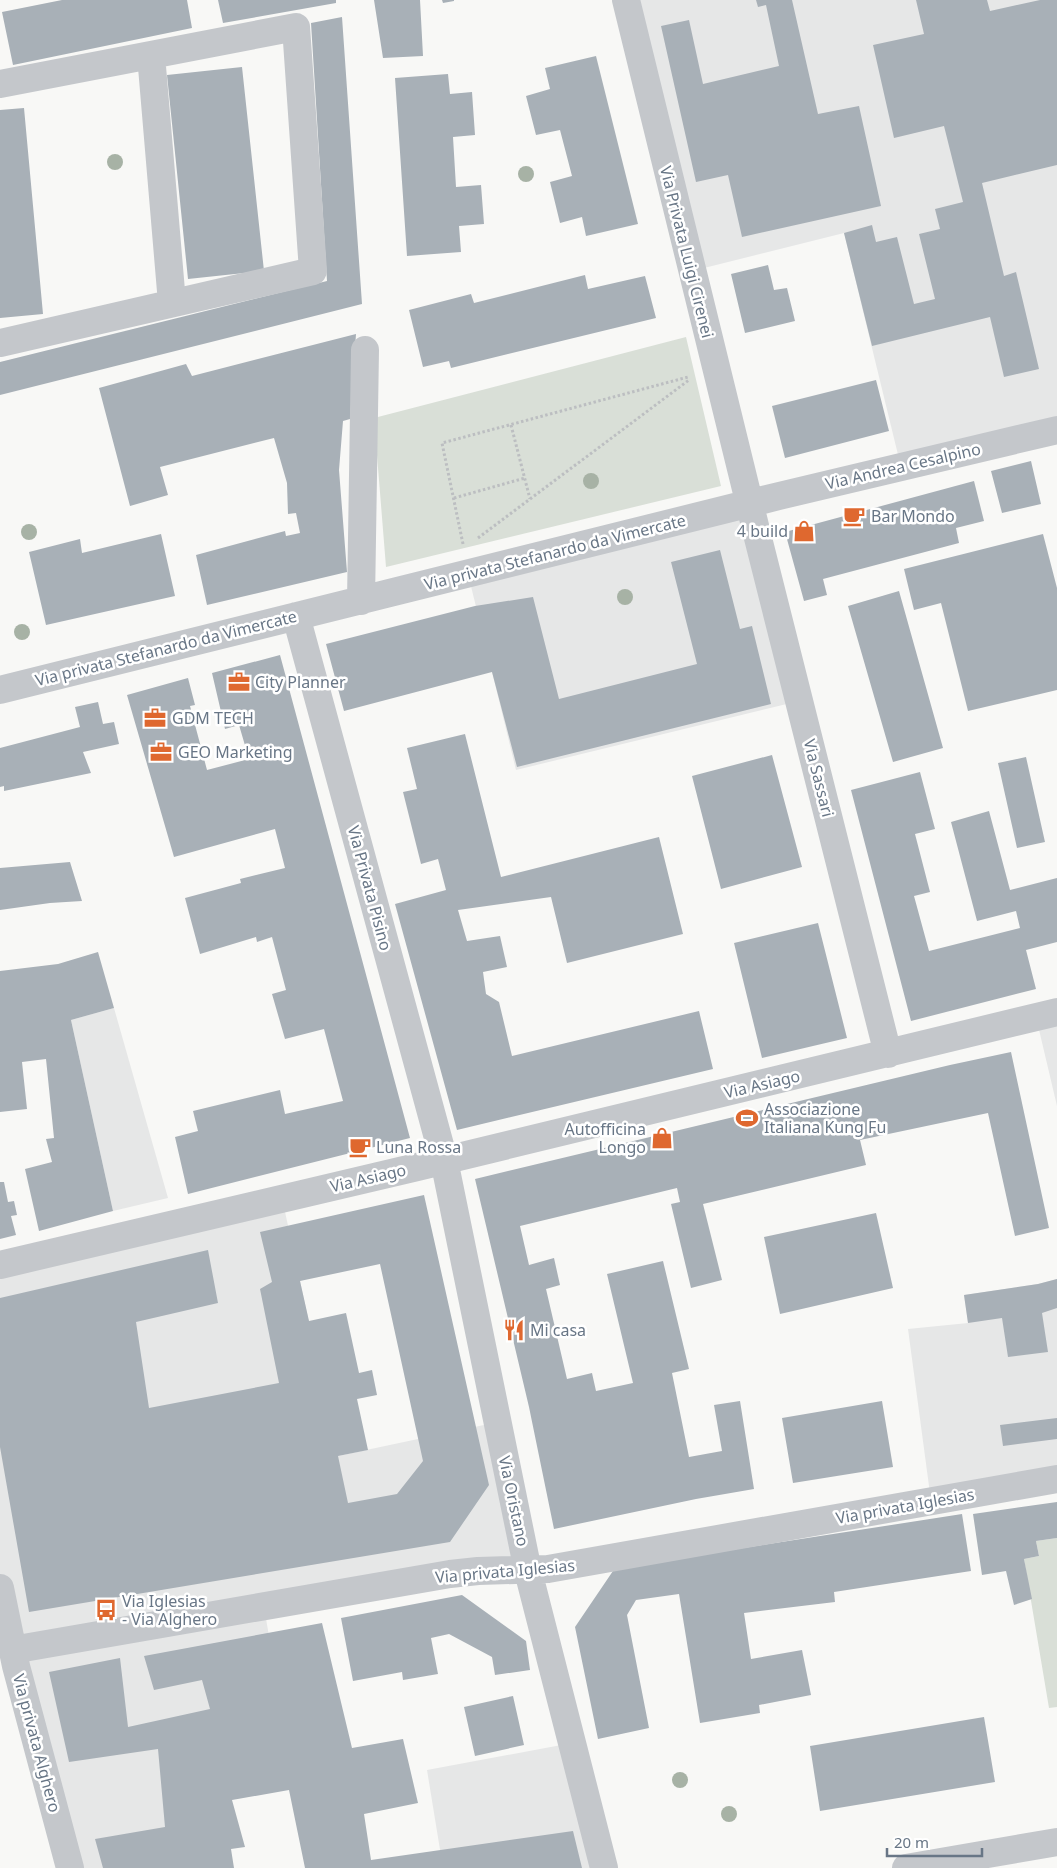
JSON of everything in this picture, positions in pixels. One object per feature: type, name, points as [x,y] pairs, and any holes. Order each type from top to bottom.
[{"type":"street","name":"Via Privata Luigi Cirenei","points":[[626,0],[749,503]]},
{"type":"street","points":[[0,84],[296,27],[313,271],[0,343]]},
{"type":"street","points":[[151,55],[172,303]]},
{"type":"street","points":[[361,601],[365,350]]},
{"type":"street","name":"Via Andrea Cesalpino","points":[[749,503],[1057,430]]},
{"type":"street","name":"Via privata Stefanardo da Vimercate","points":[[0,690],[749,503]]},
{"type":"street","name":"Via Sassari","points":[[749,503],[888,1054]]},
{"type":"street","name":"Via Privata Pisino","points":[[296,616],[444,1160]]},
{"type":"street","name":"Via Asiago","points":[[0,1264],[444,1160],[1057,1012]]},
{"type":"street","name":"Via Oristano","points":[[444,1160],[528,1571],[604,1868]]},
{"type":"street","name":"Via privata Iglesias","points":[[12,1650],[457,1573],[494,1570],[528,1571],[555,1568],[1057,1479]]},
{"type":"street","name":"Via privata Alghero","points":[[0,1588],[12,1650],[70,1868]]},
{"type":"street","points":[[906,1868],[1057,1842]]},
{"type":"path","points":[[464,548],[442,444],[695,375],[472,543]]},
{"type":"path","points":[[511,425],[530,499]]},
{"type":"path","points":[[454,498],[525,478]]},
{"type":"shaded area","points":[[626,0],[1057,0],[1057,430],[901,467],[844,233],[692,271]]},
{"type":"shaded area","points":[[686,337],[721,486],[386,567],[374,418]]},
{"type":"shaded area","points":[[749,503],[799,701],[516,770],[468,574]]},
{"type":"shaded area","points":[[114,1008],[168,1198],[113,1211],[71,1020]]},
{"type":"shaded area","points":[[1057,1012],[1057,1106],[1036,1017]]},
{"type":"shaded area","points":[[282,1198],[338,1456],[498,1422],[528,1571],[264,1607],[292,1770],[163,1790],[175,1868],[70,1868],[0,1641],[0,1265]]},
{"type":"shaded area","points":[[1057,1279],[1057,1479],[931,1501],[908,1329],[968,1323],[964,1295],[1038,1284]]},
{"type":"shaded area","points":[[1057,1538],[1057,1707],[1049,1708],[1024,1559],[1039,1556],[1036,1541]]},
{"type":"shaded area","points":[[572,1743],[604,1868],[443,1868],[427,1770]]},
{"type":"building","points":[[62,0],[187,0],[192,28],[13,65],[2,12]]},
{"type":"building","points":[[218,0],[336,0],[336,3],[223,23]]},
{"type":"building","points":[[374,0],[420,0],[423,56],[383,58]]},
{"type":"building","points":[[442,0],[454,0],[454,1],[443,3]]},
{"type":"building","points":[[756,0],[792,0],[818,114],[859,106],[881,206],[742,237],[728,175],[696,182],[661,26],[689,20],[703,84],[779,66],[766,5],[758,7]]},
{"type":"building","points":[[916,0],[987,0],[990,11],[1040,0],[1057,0],[1057,165],[982,183],[1004,276],[1016,272],[1039,369],[1004,377],[990,317],[872,346],[844,233],[872,225],[876,242],[897,237],[914,304],[935,299],[919,234],[940,229],[935,209],[963,202],[944,126],[894,138],[873,45],[924,34]]},
{"type":"building","points":[[342,17],[362,304],[0,395],[0,362],[327,281],[311,23]]},
{"type":"building","points":[[596,56],[638,224],[586,236],[582,217],[560,223],[550,182],[572,176],[560,130],[536,135],[526,96],[550,89],[545,68]]},
{"type":"building","points":[[242,67],[264,271],[188,279],[167,75]]},
{"type":"building","points":[[448,74],[450,94],[472,92],[475,135],[453,137],[456,187],[481,185],[484,224],[459,226],[461,252],[407,256],[395,78]]},
{"type":"building","points":[[24,108],[43,314],[0,318],[0,110]]},
{"type":"building","points":[[768,265],[774,290],[787,288],[795,321],[745,333],[731,274]]},
{"type":"building","points":[[585,275],[588,289],[645,276],[656,318],[451,368],[449,361],[423,367],[409,310],[471,294],[474,303]]},
{"type":"building","points":[[356,334],[350,419],[343,421],[339,470],[347,572],[207,605],[196,555],[285,531],[286,536],[300,533],[296,513],[288,514],[287,483],[274,438],[160,467],[168,495],[130,506],[99,388],[186,364],[192,376]]},
{"type":"building","points":[[876,380],[889,431],[785,458],[772,406]]},
{"type":"building","points":[[1031,461],[1041,504],[1002,513],[991,471]]},
{"type":"building","points":[[974,481],[984,521],[956,528],[959,543],[823,579],[827,595],[804,601],[785,532]]},
{"type":"building","points":[[161,534],[175,596],[46,625],[29,552],[80,539],[82,553]]},
{"type":"building","points":[[1043,534],[1057,588],[1057,690],[968,711],[941,603],[914,610],[904,569]]},
{"type":"building","points":[[720,550],[740,629],[752,626],[771,704],[517,767],[492,672],[344,711],[326,644],[475,606],[533,597],[559,699],[697,664],[671,562]]},
{"type":"building","points":[[899,591],[943,748],[893,762],[848,606]]},
{"type":"building","points":[[280,655],[410,1138],[188,1194],[175,1137],[198,1131],[193,1111],[280,1090],[285,1114],[343,1101],[324,1029],[285,1039],[272,994],[286,990],[272,937],[257,942],[256,937],[200,954],[185,898],[241,883],[240,879],[285,868],[275,829],[174,857],[127,695],[188,678],[195,705],[190,706],[207,770],[249,759],[239,725],[225,729],[212,673]]},
{"type":"building","points":[[98,702],[103,724],[114,722],[119,744],[83,752],[91,773],[4,791],[4,786],[0,787],[0,748],[80,727],[75,707]]},
{"type":"building","points":[[465,734],[501,877],[659,837],[683,934],[567,963],[551,897],[458,910],[467,941],[500,936],[507,967],[483,972],[486,994],[499,1002],[512,1056],[699,1011],[713,1069],[457,1130],[395,904],[446,890],[438,859],[421,864],[403,792],[417,789],[407,748]]},
{"type":"building","points":[[772,755],[802,867],[721,889],[692,776]]},
{"type":"building","points":[[1026,757],[1045,842],[1017,848],[998,763]]},
{"type":"building","points":[[920,772],[935,829],[915,834],[930,892],[914,896],[929,951],[1020,928],[1016,911],[977,921],[951,822],[989,811],[1010,890],[1057,878],[1057,942],[1026,950],[1036,989],[911,1021],[851,790]]},
{"type":"building","points":[[70,862],[82,901],[50,903],[0,910],[0,868]]},
{"type":"building","points":[[818,923],[847,1038],[762,1058],[734,943]]},
{"type":"building","points":[[98,952],[114,1008],[71,1020],[113,1211],[39,1231],[25,1169],[52,1162],[46,1139],[54,1138],[46,1059],[22,1062],[27,1109],[0,1112],[0,971],[58,964]]},
{"type":"building","points":[[1011,1052],[1049,1228],[1015,1236],[988,1113],[860,1140],[866,1165],[703,1204],[722,1280],[691,1288],[671,1204],[680,1202],[677,1188],[520,1226],[529,1265],[554,1258],[560,1285],[546,1289],[567,1379],[592,1373],[596,1391],[633,1383],[607,1274],[663,1261],[689,1369],[672,1373],[689,1457],[722,1451],[714,1405],[740,1401],[754,1489],[696,1499],[554,1529],[529,1407],[475,1179]]},
{"type":"building","points":[[0,1182],[4,1182],[8,1202],[14,1201],[17,1215],[11,1216],[16,1235],[0,1239]]},
{"type":"building","points":[[424,1195],[489,1485],[450,1542],[29,1612],[0,1447],[0,1298],[208,1250],[218,1303],[136,1322],[149,1408],[279,1383],[260,1289],[272,1282],[260,1232]],"holes":[[[380,1264],[423,1461],[397,1494],[348,1503],[338,1456],[368,1450],[357,1399],[377,1395],[372,1370],[359,1373],[346,1313],[309,1321],[300,1281]]]},
{"type":"building","points":[[876,1213],[893,1288],[780,1314],[764,1237]]},
{"type":"building","points":[[1057,1279],[1057,1308],[1042,1313],[1048,1352],[1008,1357],[1002,1318],[968,1323],[964,1295],[1038,1284]]},
{"type":"building","points":[[882,1401],[893,1467],[793,1483],[782,1418]]},
{"type":"building","points":[[1057,1418],[1057,1439],[1003,1446],[1000,1425]]},
{"type":"building","points":[[1057,1502],[1057,1538],[1036,1541],[1039,1556],[1024,1559],[1032,1599],[1014,1605],[1006,1571],[982,1575],[973,1514]]},
{"type":"building","points":[[962,1514],[971,1571],[834,1592],[835,1602],[744,1613],[751,1659],[802,1650],[811,1695],[759,1705],[760,1713],[700,1723],[679,1594],[636,1600],[627,1615],[649,1728],[598,1739],[575,1627],[615,1568]]},
{"type":"building","points":[[462,1595],[526,1641],[530,1670],[495,1675],[492,1657],[449,1634],[431,1638],[438,1674],[403,1680],[402,1672],[353,1681],[341,1618]]},
{"type":"building","points":[[322,1623],[352,1748],[403,1739],[418,1803],[364,1814],[371,1860],[573,1831],[582,1868],[305,1868],[289,1790],[232,1800],[245,1847],[231,1849],[234,1868],[103,1868],[95,1839],[165,1827],[158,1749],[69,1762],[49,1672],[120,1658],[128,1727],[210,1709],[202,1680],[154,1690],[144,1656]]},
{"type":"building","points":[[513,1696],[524,1745],[475,1756],[464,1707]]},
{"type":"building","points":[[984,1717],[995,1782],[820,1811],[810,1746]]},
{"type":"place","name":"Bar Mondo","points":[[854,516]]},
{"type":"place","name":"4 build","points":[[804,531]]},
{"type":"place","name":"City Planner","points":[[239,682]]},
{"type":"place","name":"GDM TECH","points":[[155,718]]},
{"type":"place","name":"GEO Marketing","points":[[161,752]]},
{"type":"place","name":"Associazione Italiana Kung Fu","points":[[747,1118]]},
{"type":"place","name":"Autofficina Longo","points":[[662,1138]]},
{"type":"place","name":"Luna Rossa","points":[[360,1147]]},
{"type":"place","name":"Mi casa","points":[[514,1330]]},
{"type":"place","name":"Via Iglesias - Via Alghero","points":[[106,1610]]}]
